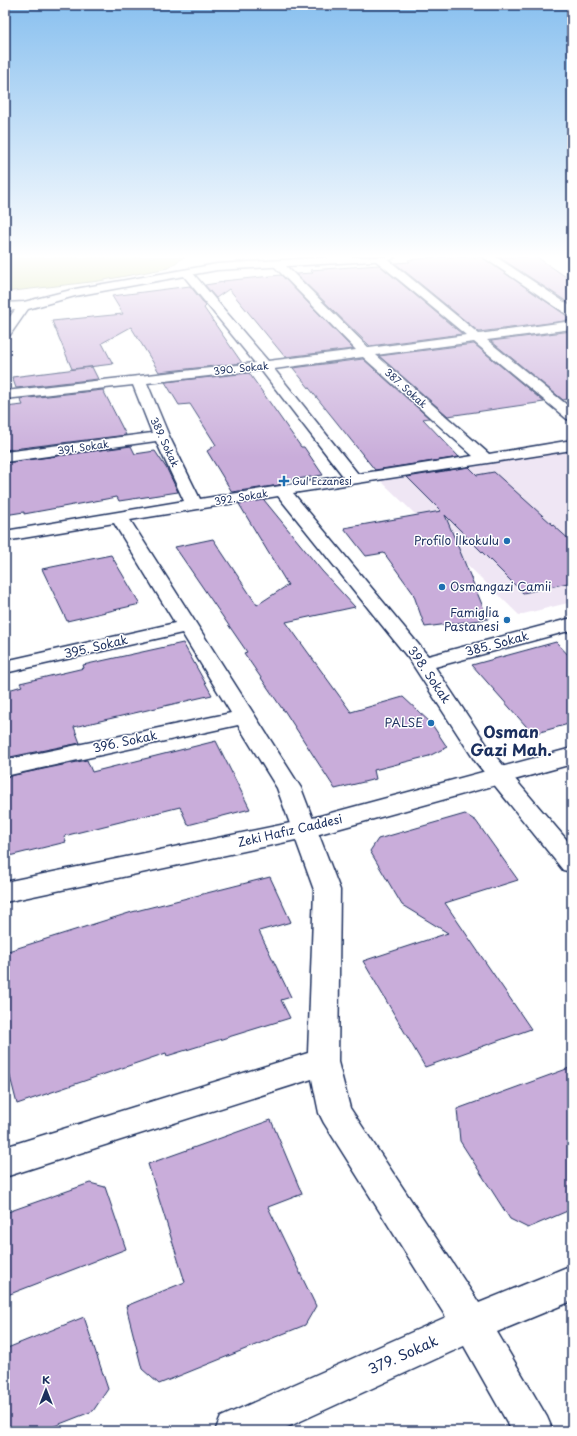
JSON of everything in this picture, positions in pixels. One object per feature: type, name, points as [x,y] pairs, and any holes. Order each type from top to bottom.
[{"type":"street","points":[[230,324],[265,366],[354,480]]},
{"type":"street","name":"387. Sokak","points":[[337,324],[366,353],[486,459]]},
{"type":"street","points":[[461,324],[572,416]]},
{"type":"street","name":"390. Sokak","points":[[5,395],[265,366],[572,325]]},
{"type":"street","name":"389. Sokak","points":[[138,379],[161,436],[194,504]]},
{"type":"street","name":"391. Sokak","points":[[5,457],[161,436]]},
{"type":"street","name":"392. Sokak","points":[[5,536],[194,504],[572,445]]},
{"type":"street","name":"398. Sokak","points":[[282,490],[423,664],[483,756],[572,863]]},
{"type":"street","points":[[119,517],[289,788],[328,890],[323,1062],[335,1112],[472,1324],[533,1431]]},
{"type":"street","name":"385. Sokak","points":[[423,664],[572,624]]},
{"type":"street","name":"395. Sokak","points":[[5,667],[187,626]]},
{"type":"street","name":"396. Sokak","points":[[5,768],[244,717]]},
{"type":"street","name":"Zeki Hafız Caddesi","points":[[5,892],[305,829],[572,756]]},
{"type":"street","points":[[5,1162],[323,1062]]},
{"type":"street","name":"379. Sokak","points":[[235,1431],[472,1324],[572,1283]]},
{"type":"shaded area","name":"Profilo İlkokulu","points":[[572,448],[572,602],[519,615],[380,480]]},
{"type":"building","points":[[53,324],[215,324],[242,363],[159,372],[131,327],[102,343],[113,364],[72,369]]},
{"type":"building","points":[[258,324],[329,324],[353,349],[285,357]]},
{"type":"building","points":[[347,324],[450,324],[462,334],[370,346]]},
{"type":"building","points":[[469,324],[541,324],[479,332]]},
{"type":"building","points":[[572,331],[572,398],[563,400],[491,341]]},
{"type":"building","points":[[474,344],[544,402],[448,416],[379,356]]},
{"type":"building","points":[[363,359],[429,418],[423,419],[459,457],[375,470],[293,368]]},
{"type":"building","points":[[92,367],[98,379],[16,388],[12,377]]},
{"type":"building","points":[[249,373],[301,447],[304,447],[323,475],[278,482],[280,485],[232,492],[207,451],[216,445],[190,404],[179,405],[165,382]]},
{"type":"building","points":[[103,390],[126,435],[5,450],[5,407],[23,405],[20,399]]},
{"type":"building","points":[[131,446],[135,454],[155,451],[167,469],[178,492],[119,501],[117,497],[24,514],[24,512],[5,515],[5,463]]},
{"type":"building","points":[[469,467],[477,475],[494,472],[572,542],[572,582],[523,593],[445,515],[488,619],[425,627],[413,593],[384,553],[366,556],[344,528],[441,511],[407,477]]},
{"type":"building","points":[[264,500],[322,571],[355,607],[286,622],[351,712],[403,697],[431,723],[447,747],[429,756],[374,770],[376,779],[335,789],[284,710],[244,653],[247,652],[175,547],[213,539],[257,605],[288,585],[239,504]]},
{"type":"building","points":[[111,555],[140,604],[67,621],[42,569]]},
{"type":"building","points":[[556,642],[572,659],[572,723],[533,734],[472,665]]},
{"type":"building","points":[[183,643],[212,695],[74,727],[80,743],[5,758],[5,691],[22,686],[20,683],[84,668],[83,665]]},
{"type":"building","points":[[216,741],[250,809],[188,825],[180,807],[64,836],[66,842],[5,857],[5,777],[87,760],[92,772]]},
{"type":"building","points":[[465,814],[476,821],[518,880],[445,903],[531,1029],[425,1067],[363,961],[448,933],[402,905],[370,851],[378,839]]},
{"type":"building","points":[[270,877],[291,922],[259,931],[291,997],[281,1000],[290,1018],[167,1056],[166,1053],[17,1104],[5,1057],[5,952],[132,912]]},
{"type":"building","points":[[572,1067],[572,1209],[528,1228],[510,1219],[460,1141],[457,1109]]},
{"type":"building","points":[[271,1120],[302,1194],[268,1207],[316,1306],[305,1325],[159,1384],[142,1369],[126,1306],[185,1282],[148,1164]]},
{"type":"building","points":[[90,1183],[105,1187],[126,1249],[5,1296],[5,1213]]},
{"type":"building","points":[[84,1317],[108,1389],[93,1411],[42,1431],[5,1431],[5,1349]]},
{"type":"place","name":"Gul Eczanesi","points":[[284,481]]},
{"type":"place","name":"Profilo İlkokulu","points":[[507,541]]},
{"type":"place","name":"Osmangazi Camii","points":[[442,587]]},
{"type":"place","name":"Famiglia Pastanesi","points":[[507,620]]},
{"type":"place","name":"PALSE","points":[[431,723]]},
{"type":"district","name":"Osman Gazi Mah.","points":[[511,741]]}]
